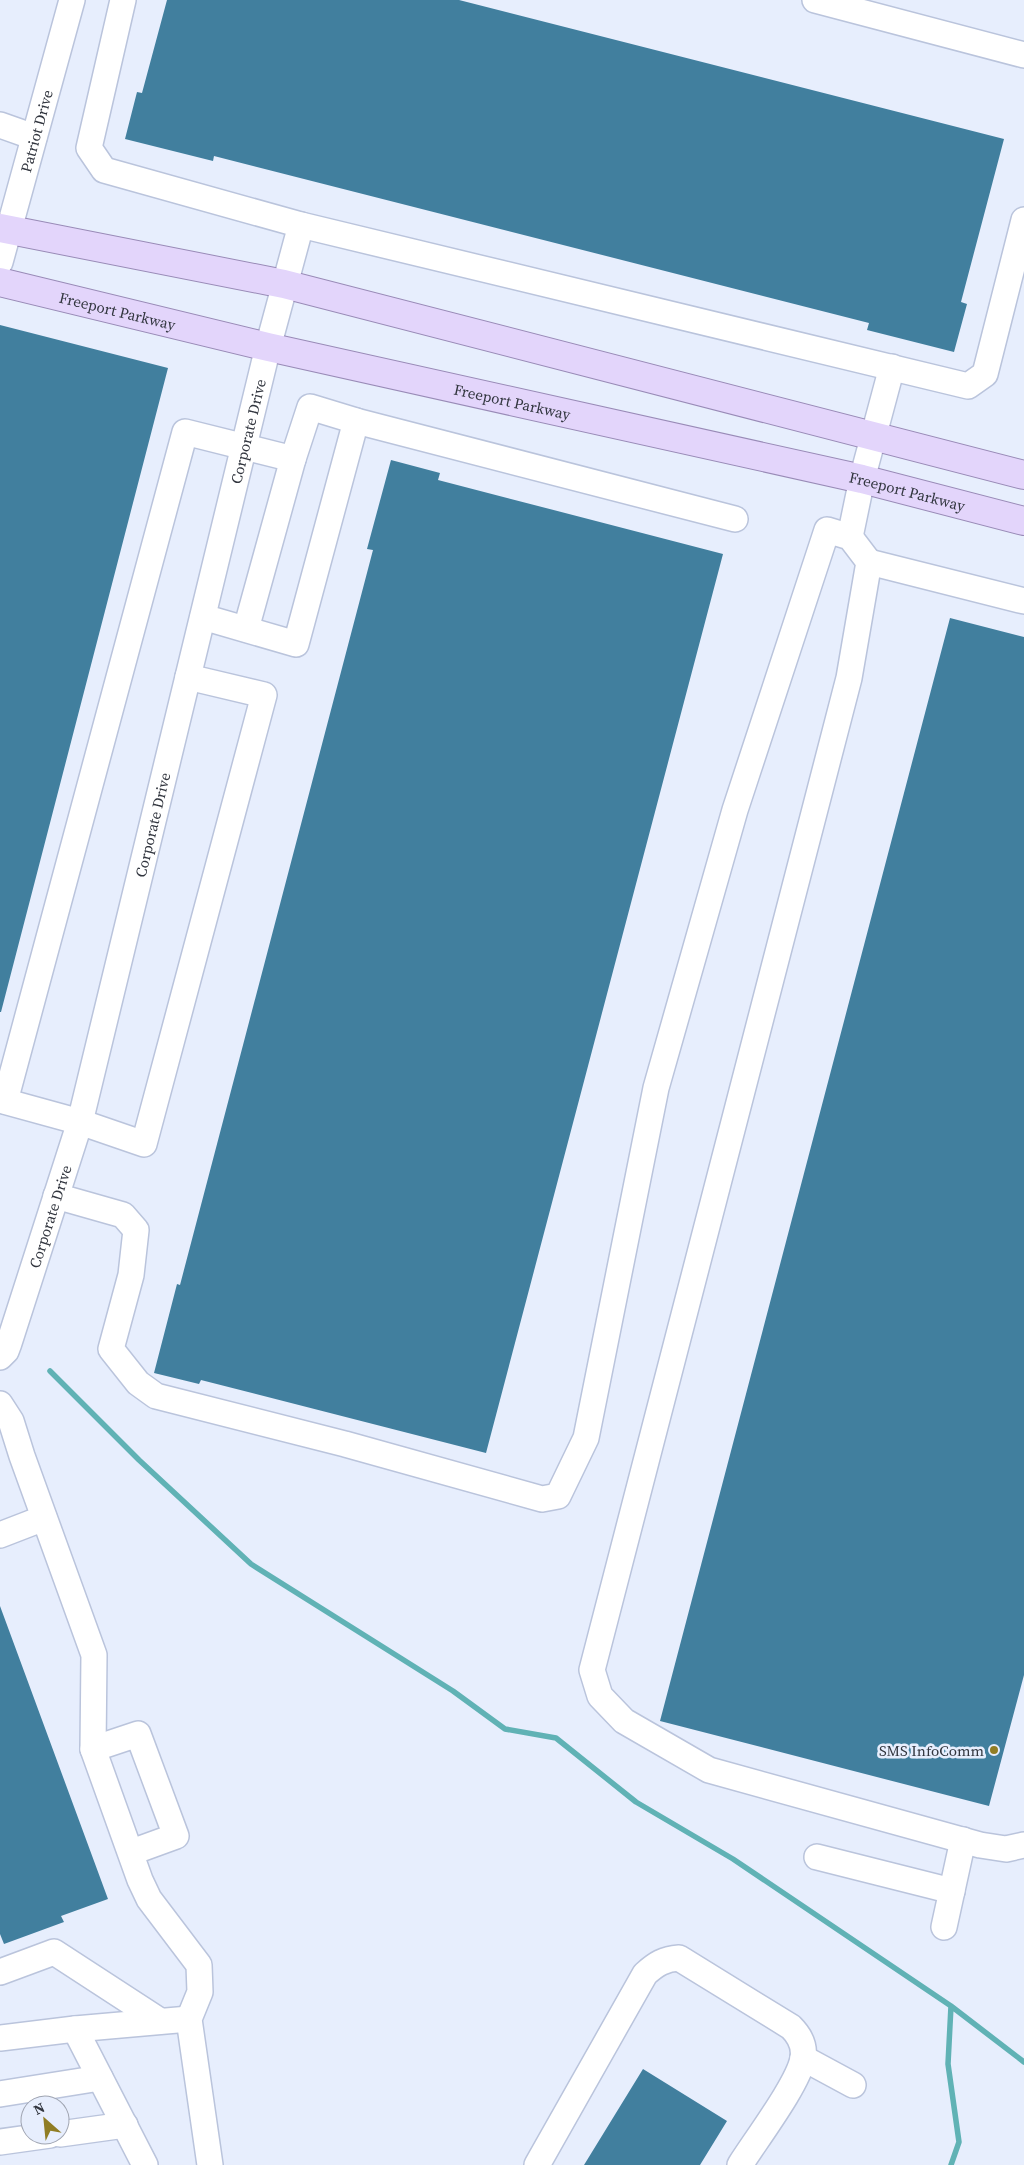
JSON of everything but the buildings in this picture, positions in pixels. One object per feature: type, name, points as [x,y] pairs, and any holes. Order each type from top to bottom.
[{"type":"main road","points":[[4,228],[284,284],[1024,475]]},
{"type":"main road","name":"Freeport Parkway","points":[[0,282],[268,348],[1023,515]]},
{"type":"street","name":"Patriot Drive","points":[[0,262],[4,228],[34,137],[72,0]]},
{"type":"street","points":[[123,0],[89,148],[104,170],[301,225],[968,386],[985,374],[1024,220]]},
{"type":"street","points":[[815,0],[1024,56]]},
{"type":"street","points":[[0,125],[34,137]]},
{"type":"street","name":"Corporate Drive","points":[[3,1346],[80,1122],[243,448],[284,284],[301,225]]},
{"type":"street","points":[[850,537],[862,479],[892,367]]},
{"type":"street","points":[[246,629],[293,459],[310,408],[734,519]]},
{"type":"street","points":[[203,617],[296,644],[356,421]]},
{"type":"street","points":[[188,677],[264,695],[144,1144],[80,1122],[3,1100],[185,432],[293,459]]},
{"type":"street","points":[[56,1196],[123,1215],[136,1230],[131,1275],[111,1349],[138,1384],[156,1396],[345,1444],[542,1500],[558,1496],[586,1438],[656,1088],[735,810],[828,530],[850,537],[869,562],[1024,601]]},
{"type":"street","points":[[869,562],[849,678],[592,1670],[600,1696],[624,1720],[709,1770],[963,1840],[1006,1849],[1024,1845]]},
{"type":"street","points":[[0,1404],[12,1421],[22,1456],[94,1655],[93,1749],[132,1852],[140,1880],[149,1899],[199,1965],[200,1992],[189,2019],[210,2165]]},
{"type":"street","points":[[0,1535],[44,1518]]},
{"type":"street","points":[[93,1749],[138,1734],[142,1743],[176,1836],[132,1852]]},
{"type":"street","points":[[944,1927],[963,1840]]},
{"type":"street","points":[[817,1857],[952,1891]]},
{"type":"street","points":[[0,1972],[54,1952],[160,2021]]},
{"type":"street","points":[[536,2165],[645,1974],[656,1964],[667,1958],[679,1958],[791,2027],[798,2034],[802,2042],[803,2058],[796,2078],[740,2165]]},
{"type":"street","points":[[0,2038],[189,2019]]},
{"type":"street","points":[[75,2029],[145,2165]]},
{"type":"street","points":[[803,2058],[853,2085]]},
{"type":"street","points":[[0,2094],[100,2078]]},
{"type":"street","points":[[70,2133],[125,2125]]},
{"type":"street","points":[[0,2142],[20,2139]]},
{"type":"waterway","points":[[50,1371],[139,1460],[251,1564],[453,1691],[505,1729],[556,1738],[636,1802],[733,1859],[951,2006],[948,2064],[959,2142],[951,2165]]},
{"type":"waterway","points":[[951,2006],[1024,2062]]},
{"type":"place","name":"SMS InfoComm","points":[[994,1750]]}]
